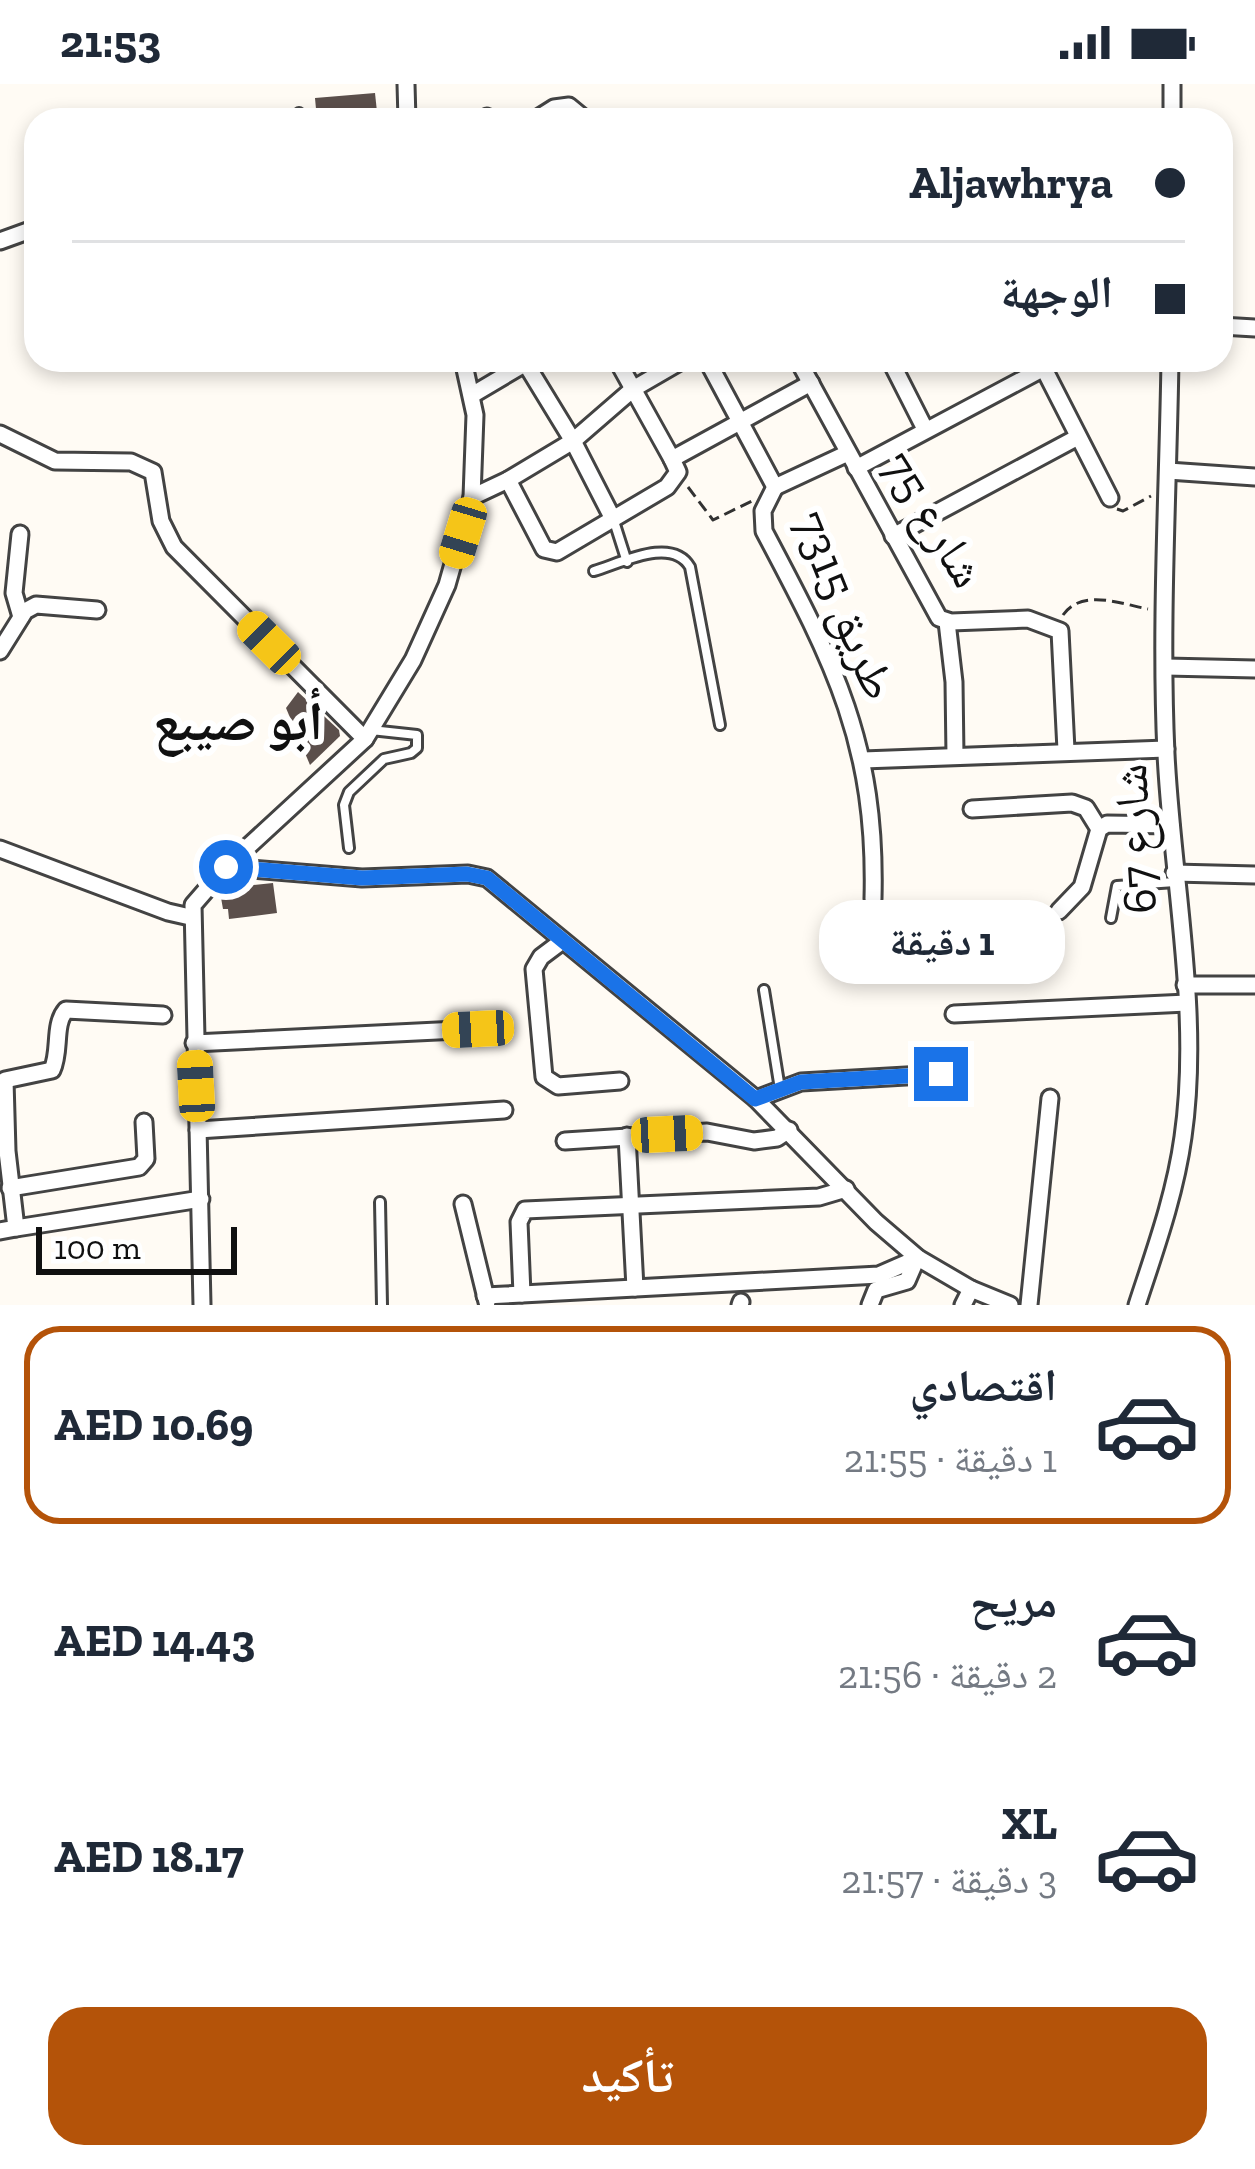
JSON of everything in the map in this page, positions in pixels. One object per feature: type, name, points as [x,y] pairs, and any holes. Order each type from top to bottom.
[{"type":"street","points":[[202,1305],[190,917],[197,898],[226,867],[368,734],[413,660],[447,585],[472,496],[475,415],[466,372]]},
{"type":"street","points":[[472,395],[512,372]]},
{"type":"street","points":[[535,372],[612,517]]},
{"type":"street","points":[[623,372],[675,465]]},
{"type":"street","points":[[472,496],[573,441],[632,389],[662,372]]},
{"type":"street","name":"طريق 7315","points":[[713,372],[771,493],[763,511],[764,531],[835,669],[862,760],[873,833],[873,899]]},
{"type":"street","name":"شارع 75","points":[[805,372],[937,614],[947,622],[1013,618],[1055,626]]},
{"type":"street","points":[[896,372],[925,429]]},
{"type":"street","points":[[856,469],[1028,372]]},
{"type":"street","points":[[1046,372],[1110,498]]},
{"type":"street","name":"شارع 67","points":[[1137,1305],[1174,1185],[1188,1077],[1166,749],[1170,372]]},
{"type":"street","points":[[508,480],[544,549],[557,552],[667,488],[675,465],[811,383]]},
{"type":"street","points":[[0,434],[55,461],[131,462],[153,472],[161,521],[174,547],[368,734]]},
{"type":"street","points":[[893,536],[1078,437]]},
{"type":"street","points":[[771,493],[848,452]]},
{"type":"street","points":[[1168,478],[1255,477]]},
{"type":"street","points":[[20,534],[14,593],[21,617]]},
{"type":"street","points":[[0,651],[21,617],[36,605],[97,610]]},
{"type":"street","points":[[947,622],[956,756]]},
{"type":"street","points":[[1055,626],[1063,638],[1066,750]]},
{"type":"street","points":[[1166,668],[1255,668]]},
{"type":"street","points":[[862,760],[1166,749]]},
{"type":"street","points":[[972,809],[1072,803],[1085,808],[1099,829]]},
{"type":"street","points":[[1059,911],[1082,887],[1099,829],[1107,824],[1171,825]]},
{"type":"street","points":[[0,849],[190,917]]},
{"type":"street","points":[[226,867],[362,878],[478,875],[496,883],[561,942],[755,1099],[918,1258],[967,1297],[1010,1305]]},
{"type":"street","points":[[1174,878],[1255,875]]},
{"type":"street","points":[[561,942],[534,969],[544,1077],[558,1086],[620,1082]]},
{"type":"street","points":[[1185,985],[1255,985]]},
{"type":"street","points":[[954,1014],[1186,1003]]},
{"type":"street","points":[[163,1015],[63,1013],[52,1070],[10,1076],[4,1083],[8,1230],[201,1199]]},
{"type":"street","points":[[194,1043],[478,1029]]},
{"type":"street","points":[[755,1099],[801,1082],[941,1074]]},
{"type":"street","points":[[1029,1305],[1050,1098]]},
{"type":"street","points":[[198,1130],[504,1110]]},
{"type":"street","points":[[10,1188],[139,1167],[146,1159],[144,1122]]},
{"type":"street","points":[[565,1142],[707,1132],[754,1141],[778,1138],[789,1130]]},
{"type":"street","points":[[627,1136],[635,1288]]},
{"type":"street","points":[[522,1294],[521,1213],[819,1197],[846,1189]]},
{"type":"street","points":[[463,1204],[486,1300],[522,1294],[879,1275],[918,1258]]},
{"type":"street","points":[[870,1305],[876,1290],[908,1281],[918,1258]]},
{"type":"lane","points":[[612,517],[626,562]]},
{"type":"lane","points":[[594,571],[665,551],[685,558],[691,567],[720,725]]},
{"type":"lane","points":[[350,848],[344,806],[349,792],[384,759],[415,751],[418,740],[417,735],[368,734]]},
{"type":"lane","points":[[1111,918],[1118,886],[1174,878]]},
{"type":"lane","points":[[764,990],[780,1089]]},
{"type":"lane","points":[[380,1202],[382,1305]]},
{"type":"path","points":[[675,465],[713,520],[771,493]]},
{"type":"path","points":[[1110,498],[1123,511],[1168,478]]},
{"type":"path","points":[[1055,626],[1070,606],[1088,599],[1164,612]]},
{"type":"building","points":[[375,93],[377,108],[316,108],[315,98]]},
{"type":"building","points":[[298,692],[340,736],[310,765],[286,708]]},
{"type":"building","points":[[231,879],[243,880],[243,886],[273,883],[277,913],[229,919],[220,892]]},
{"type":"district","name":"أبو صيبع","points":[[238,721]]},
{"type":"route","points":[[226,867],[362,878],[467,874],[487,878],[755,1099],[801,1082],[941,1074]]}]
